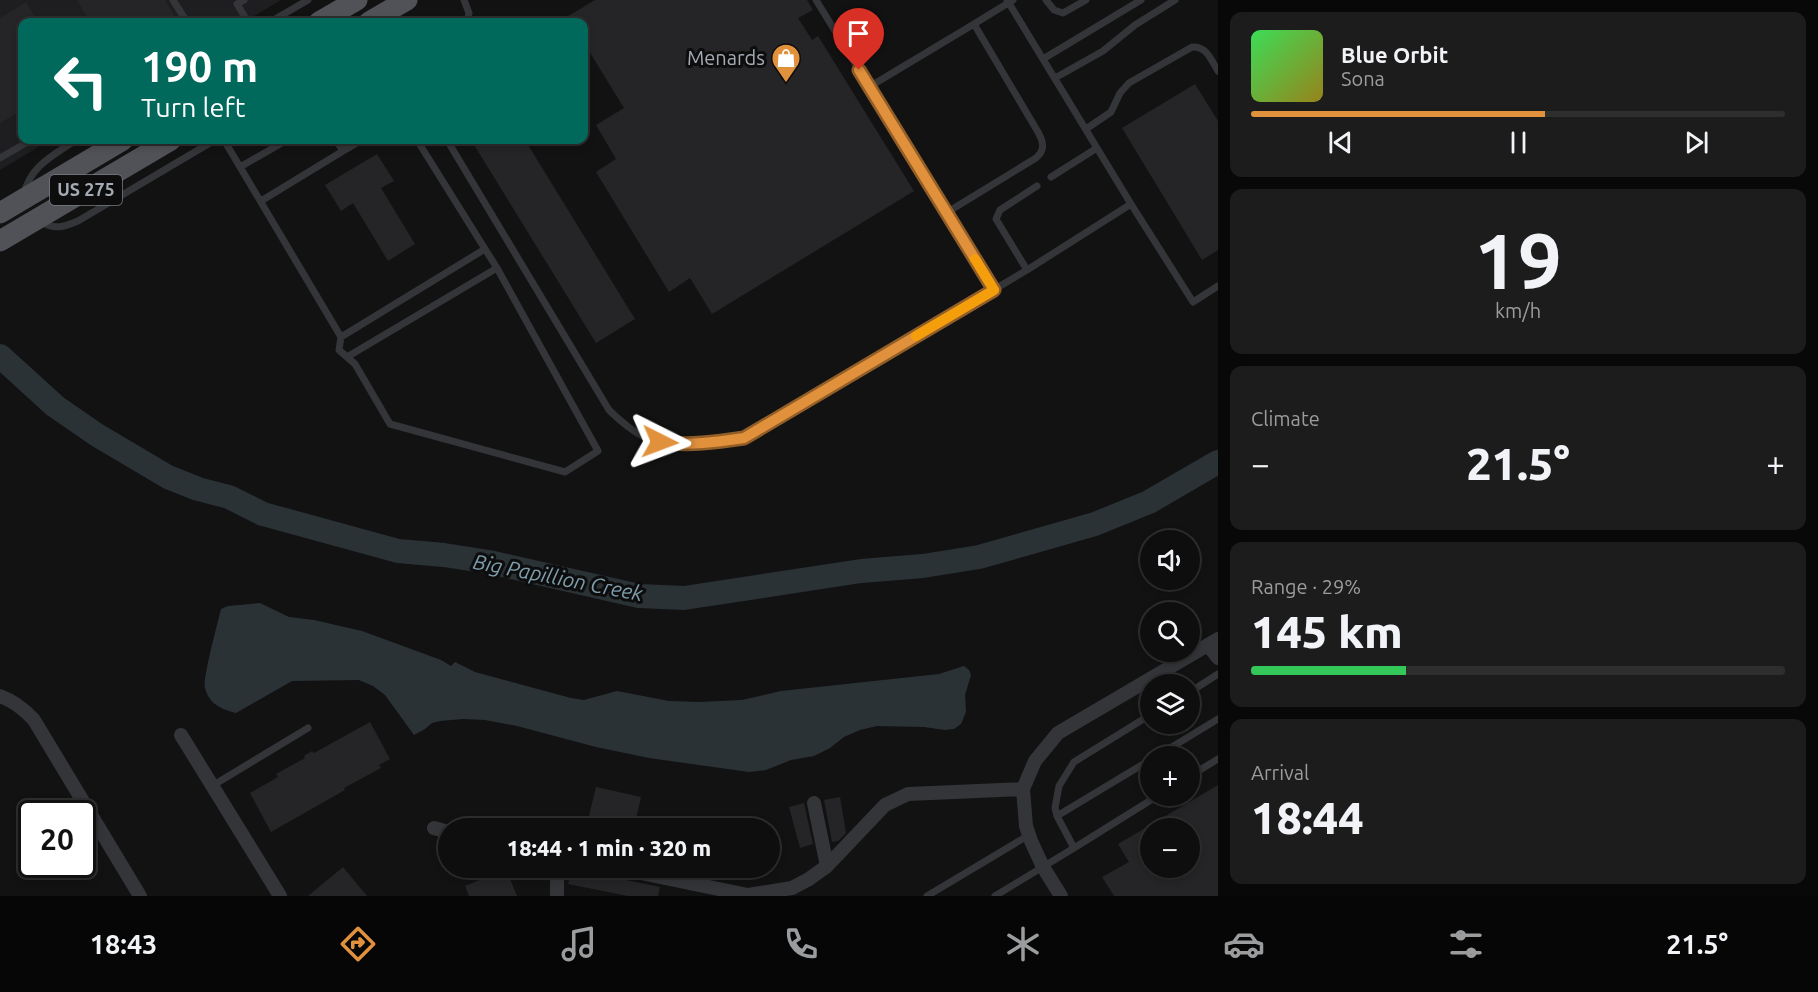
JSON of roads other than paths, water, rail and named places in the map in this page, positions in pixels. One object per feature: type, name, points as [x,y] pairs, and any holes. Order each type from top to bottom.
[{"type":"main road","points":[[326,18],[357,0]]},
{"type":"main road","points":[[376,18],[407,0]]},
{"type":"main road","name":"US 275","points":[[0,213],[116,144]]},
{"type":"main road","name":"US 275","points":[[0,241],[164,144]]},
{"type":"street","points":[[1061,896],[1043,867],[1026,826],[1023,789],[1035,761],[1058,733],[1213,642],[1218,658]]},
{"type":"street","points":[[1,696],[11,700],[34,720],[140,896]]},
{"type":"street","points":[[181,735],[280,896]]},
{"type":"street","points":[[665,878],[748,895],[792,888],[827,866],[885,805],[908,794],[1023,789]]},
{"type":"street","points":[[814,803],[827,866]]},
{"type":"street","points":[[434,828],[438,829]]},
{"type":"street","points":[[557,878],[557,896]]},
{"type":"lane","points":[[173,0],[184,18]]},
{"type":"lane","points":[[277,18],[308,0]]},
{"type":"lane","points":[[464,0],[469,13],[468,18]]},
{"type":"lane","points":[[816,0],[994,290]]},
{"type":"lane","points":[[1046,0],[1054,10],[1063,13],[1086,0]]},
{"type":"lane","points":[[1043,59],[1141,0]]},
{"type":"lane","points":[[1055,78],[1103,51],[1135,25],[1175,0]]},
{"type":"lane","points":[[239,1],[246,18]]},
{"type":"lane","points":[[869,87],[1010,1],[1192,302],[1218,286]]},
{"type":"lane","points":[[946,213],[1036,158],[1043,146],[1043,140],[974,24]]},
{"type":"lane","points":[[1086,129],[1111,112],[1120,93],[1129,83],[1192,47],[1203,48],[1218,71]]},
{"type":"lane","points":[[0,158],[23,144]]},
{"type":"lane","points":[[23,200],[31,175],[70,144]]},
{"type":"lane","points":[[36,220],[57,228],[72,224],[208,144]]},
{"type":"lane","points":[[226,144],[341,337],[339,350],[355,364],[390,424],[565,472],[598,451],[497,268],[419,144]]},
{"type":"lane","points":[[240,167],[279,144]]},
{"type":"lane","points":[[339,144],[343,151]]},
{"type":"lane","points":[[261,201],[355,144]]},
{"type":"lane","points":[[449,144],[609,410],[648,440],[672,444],[744,438],[994,290],[1131,204]]},
{"type":"lane","points":[[1051,177],[1097,148]]},
{"type":"lane","points":[[1027,270],[996,219],[1000,210],[1037,186]]},
{"type":"lane","points":[[341,337],[485,249]]},
{"type":"lane","points":[[347,357],[497,268]]},
{"type":"lane","points":[[1200,686],[1218,674]]},
{"type":"lane","points":[[1173,746],[1218,719]]},
{"type":"lane","points":[[1074,848],[1055,808],[1059,786],[1074,762],[1140,722]]},
{"type":"lane","points":[[212,786],[308,728]]},
{"type":"lane","points":[[1200,770],[1218,759]]},
{"type":"lane","points":[[1057,816],[1140,766]]},
{"type":"lane","points":[[995,896],[1141,806]]},
{"type":"lane","points":[[927,896],[1029,835]]},
{"type":"waterway","name":"Big Papillion Creek","points":[[0,356],[55,406],[97,435],[168,477],[198,489],[229,497],[263,514],[398,551],[489,562],[639,596],[684,598],[861,571],[923,566],[979,557],[1095,524],[1149,502],[1218,462]]},
{"type":"place","name":"Menards","points":[[786,84]]}]
